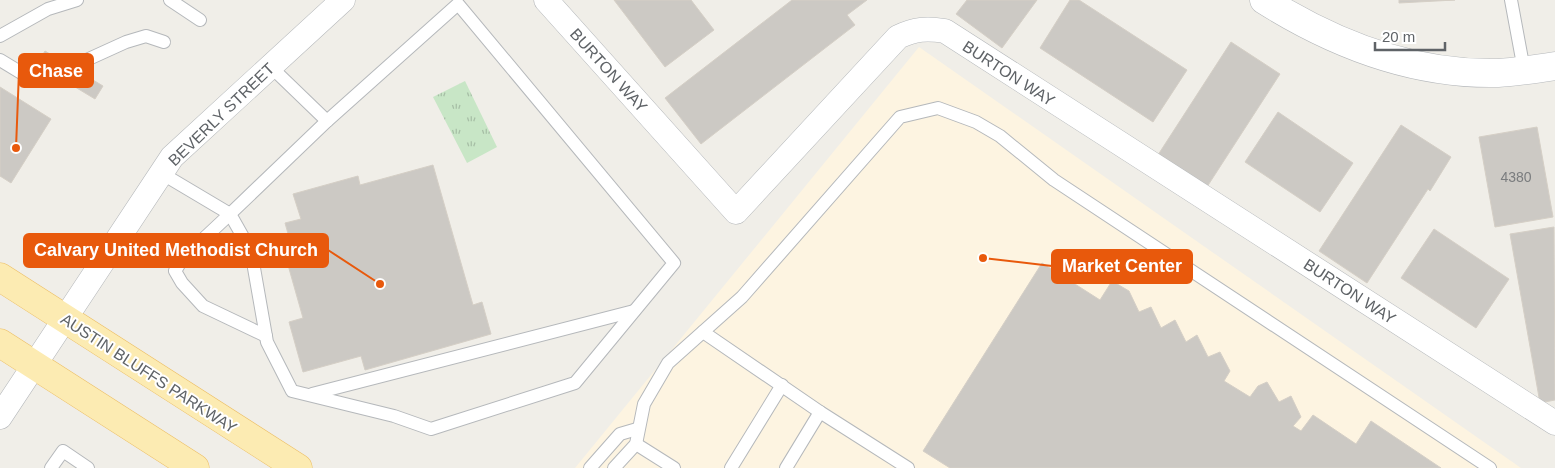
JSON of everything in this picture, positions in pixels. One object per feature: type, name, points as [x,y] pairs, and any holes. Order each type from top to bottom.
[{"type":"main road","name":"AUSTIN BLUFFS PARKWAY","points":[[0,277],[298,468]]},
{"type":"main road","points":[[0,343],[195,468]]},
{"type":"street","name":"BEVERLY STREET","points":[[0,417],[63,318],[172,158],[343,0]]},
{"type":"street","name":"BURTON WAY","points":[[546,0],[736,212],[898,37],[914,29],[928,28],[945,31],[1555,423]]},
{"type":"street","points":[[1264,0],[1297,21],[1351,46],[1402,62],[1458,70],[1497,73],[1555,66]]},
{"type":"lane","points":[[0,36],[48,9],[77,0]]},
{"type":"lane","points":[[170,0],[200,20]]},
{"type":"lane","points":[[1511,0],[1524,70]]},
{"type":"lane","points":[[161,173],[230,214],[251,251],[266,336],[292,391],[394,416],[431,429],[575,383],[674,263],[457,2],[327,121],[230,214],[183,258],[175,271],[182,283],[203,306],[266,336]]},
{"type":"lane","points":[[71,67],[126,42],[146,36],[164,42]]},
{"type":"lane","points":[[0,60],[33,80],[55,75]]},
{"type":"lane","points":[[271,67],[327,121]]},
{"type":"lane","points":[[614,468],[636,444],[637,428],[644,404],[668,362],[742,298],[900,117],[938,108],[976,122],[1000,136],[1062,186],[1490,468]]},
{"type":"lane","points":[[308,394],[634,311]]},
{"type":"lane","points":[[703,332],[820,412],[908,468]]},
{"type":"lane","points":[[731,468],[782,385]]},
{"type":"lane","points":[[786,468],[820,412]]},
{"type":"lane","points":[[590,468],[620,434],[637,428]]},
{"type":"lane","points":[[636,444],[674,468]]},
{"type":"lane","points":[[51,468],[63,451],[88,468]]},
{"type":"shaded area","points":[[919,47],[1521,468],[575,468]]},
{"type":"green space","points":[[465,81],[497,147],[467,163],[433,97]]},
{"type":"building","points":[[614,0],[691,0],[714,30],[665,67]]},
{"type":"building","points":[[792,0],[867,0],[847,15],[855,25],[701,144],[665,98]]},
{"type":"building","points":[[967,0],[1037,0],[1002,48],[956,14]]},
{"type":"building","points":[[1070,0],[1079,0],[1187,70],[1153,122],[1040,48]]},
{"type":"building","points":[[1399,0],[1455,0],[1399,3]]},
{"type":"building","points":[[1231,42],[1280,74],[1205,190],[1156,158]]},
{"type":"building","points":[[45,51],[103,86],[95,99],[37,64]]},
{"type":"building","points":[[0,87],[51,119],[11,183],[0,176]]},
{"type":"building","points":[[1278,112],[1353,163],[1320,212],[1245,162]]},
{"type":"building","points":[[1401,125],[1451,157],[1367,283],[1319,251]]},
{"type":"building","points":[[1537,127],[1553,217],[1495,227],[1479,137]]},
{"type":"building","points":[[433,165],[473,305],[482,302],[491,334],[365,370],[361,356],[303,372],[289,322],[303,318],[288,265],[296,262],[285,223],[301,219],[293,194],[358,176],[360,185]]},
{"type":"building","points":[[1554,227],[1555,400],[1540,403],[1510,234]]},
{"type":"building","points":[[1434,229],[1509,279],[1476,328],[1401,278]]},
{"type":"building","points":[[1042,263],[1100,300],[1112,281],[1129,291],[1139,312],[1151,307],[1161,328],[1175,320],[1186,342],[1197,335],[1208,357],[1220,352],[1230,371],[1224,381],[1250,397],[1258,386],[1267,382],[1279,402],[1291,396],[1301,417],[1293,426],[1301,431],[1313,415],[1356,444],[1371,421],[1441,468],[950,468],[923,451]]},
{"type":"place","name":"Chase","points":[[16,148]]},
{"type":"place","name":"Market Center","points":[[983,258]]},
{"type":"place","name":"Calvary United Methodist Church","points":[[380,284]]}]
